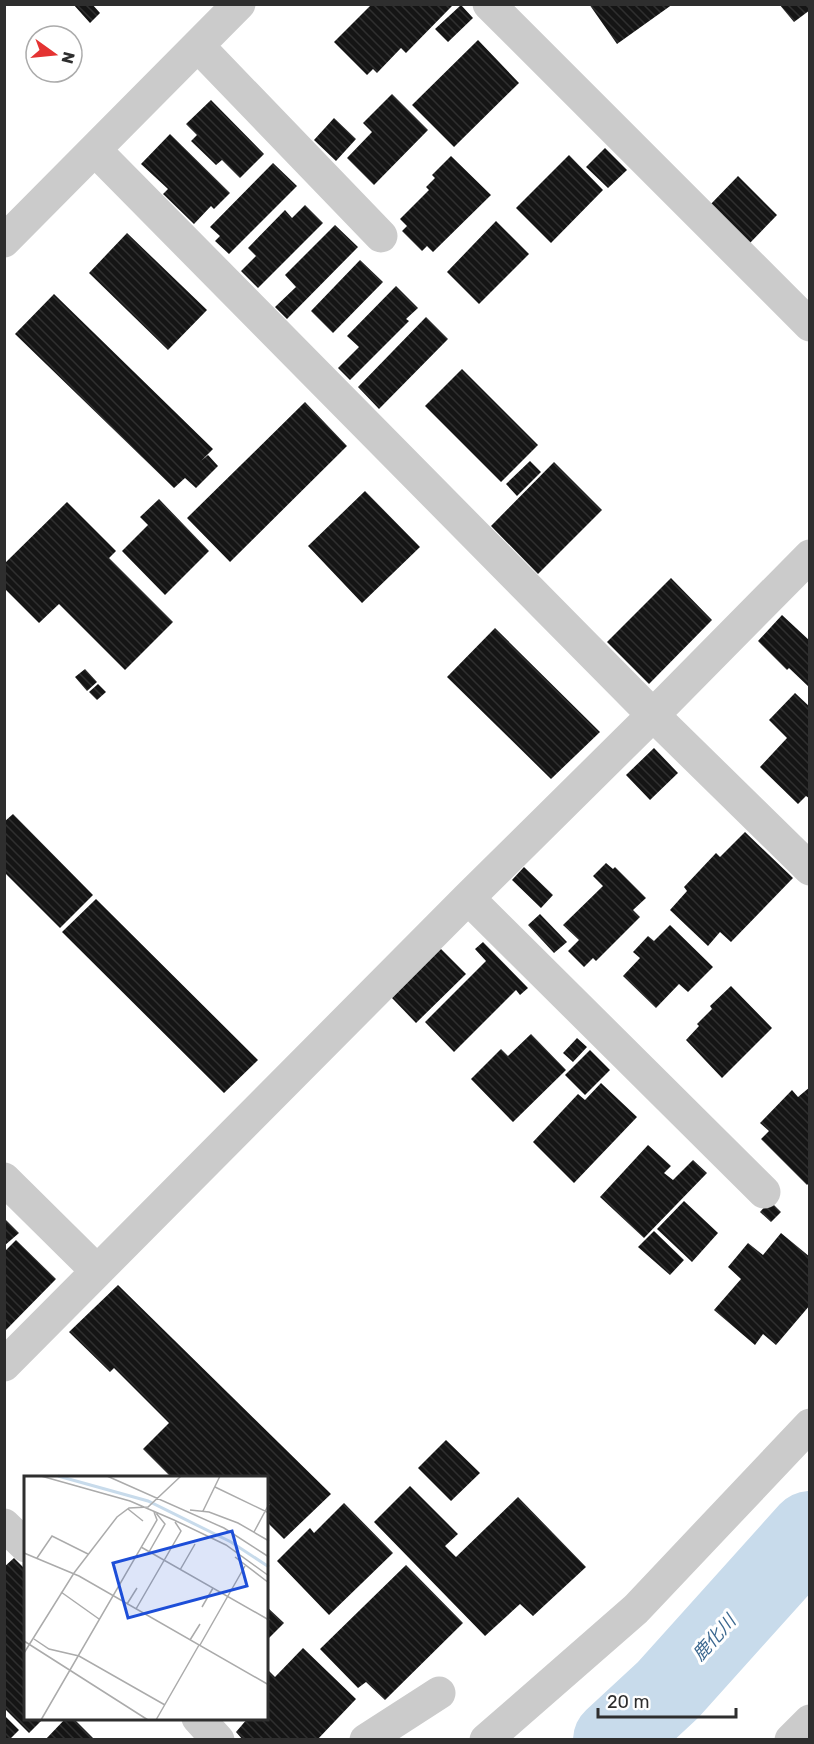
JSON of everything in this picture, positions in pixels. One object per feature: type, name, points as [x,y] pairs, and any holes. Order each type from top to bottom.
[{"type":"street","points":[[4,241],[239,4]]},
{"type":"street","points":[[489,4],[810,325]]},
{"type":"street","points":[[198,46],[381,236]]},
{"type":"street","points":[[95,150],[653,715],[810,869]]},
{"type":"street","points":[[4,1365],[810,556]]},
{"type":"street","points":[[468,898],[764,1192]]},
{"type":"street","points":[[4,1179],[98,1271]]},
{"type":"street","points":[[486,1740],[636,1609],[810,1425]]},
{"type":"street","points":[[4,1525],[24,1544]]},
{"type":"street","points":[[366,1740],[439,1693]]},
{"type":"street","points":[[199,1720],[219,1740]]},
{"type":"street","points":[[791,1740],[810,1721]]},
{"type":"building","points":[[73,4],[92,4],[100,13],[90,23]]},
{"type":"building","points":[[372,4],[451,4],[452,6],[406,53],[401,48],[377,73],[373,69],[367,75],[334,42]]},
{"type":"building","points":[[589,4],[673,4],[617,44]]},
{"type":"building","points":[[779,4],[810,4],[810,10],[794,22]]},
{"type":"building","points":[[461,5],[473,18],[448,42],[435,29]]},
{"type":"building","points":[[478,40],[519,83],[454,147],[412,105]]},
{"type":"building","points":[[392,94],[428,130],[374,185],[347,158],[372,132],[363,123]]},
{"type":"building","points":[[211,100],[264,154],[240,178],[222,160],[216,165],[191,141],[197,135],[186,124]]},
{"type":"building","points":[[334,118],[356,139],[336,161],[314,140]]},
{"type":"building","points":[[170,134],[230,193],[214,209],[211,206],[194,224],[163,194],[168,189],[141,164]]},
{"type":"building","points":[[605,148],[627,170],[608,188],[586,167]]},
{"type":"building","points":[[569,155],[603,190],[551,243],[516,208]]},
{"type":"building","points":[[451,156],[491,195],[433,252],[427,246],[422,251],[402,231],[407,226],[400,219],[429,190],[426,187],[435,178],[432,175]]},
{"type":"building","points":[[273,163],[297,186],[229,254],[215,241],[220,236],[210,227]]},
{"type":"building","points":[[738,176],[777,215],[748,245],[709,206]]},
{"type":"building","points":[[305,205],[323,223],[258,288],[241,271],[256,256],[248,248],[285,210],[292,218]]},
{"type":"building","points":[[496,221],[529,254],[479,304],[447,272]]},
{"type":"building","points":[[335,225],[358,247],[287,319],[275,307],[296,287],[285,275]]},
{"type":"building","points":[[127,233],[207,310],[168,350],[89,273]]},
{"type":"building","points":[[360,260],[383,282],[333,333],[311,311]]},
{"type":"building","points":[[396,286],[418,308],[406,319],[409,321],[350,380],[338,368],[359,347],[347,336]]},
{"type":"building","points":[[54,294],[213,449],[201,461],[208,455],[218,466],[196,488],[185,478],[174,488],[15,334]]},
{"type":"building","points":[[426,317],[448,339],[379,409],[358,387]]},
{"type":"building","points":[[462,369],[538,445],[501,482],[425,406]]},
{"type":"building","points":[[305,402],[347,446],[230,562],[187,518]]},
{"type":"building","points":[[530,461],[541,472],[517,496],[506,484]]},
{"type":"building","points":[[554,462],[602,510],[538,574],[491,526]]},
{"type":"building","points":[[365,491],[420,547],[362,603],[308,546]]},
{"type":"building","points":[[159,499],[209,551],[165,595],[122,551],[148,525],[140,517]]},
{"type":"building","points":[[67,502],[116,551],[109,558],[173,622],[125,670],[59,604],[39,623],[4,588],[4,564]]},
{"type":"building","points":[[671,578],[712,620],[649,684],[607,642]]},
{"type":"building","points":[[782,615],[810,641],[810,688],[789,668],[787,670],[758,641]]},
{"type":"building","points":[[495,628],[600,732],[551,779],[447,677]]},
{"type":"building","points":[[85,669],[97,682],[87,691],[75,677]]},
{"type":"building","points":[[98,684],[106,692],[97,700],[89,692]]},
{"type":"building","points":[[795,693],[810,707],[810,799],[806,796],[798,804],[760,767],[787,738],[769,720]]},
{"type":"building","points":[[654,748],[678,773],[650,800],[626,775]]},
{"type":"building","points":[[13,814],[93,895],[60,928],[4,872],[4,822]]},
{"type":"building","points":[[745,832],[793,878],[731,942],[720,932],[708,946],[670,910],[687,891],[684,887],[716,853],[720,857]]},
{"type":"building","points":[[606,863],[613,869],[615,867],[646,898],[633,910],[640,917],[596,961],[593,958],[584,967],[568,951],[579,940],[563,925],[603,886],[593,876]]},
{"type":"building","points":[[524,867],[553,895],[541,908],[512,880]]},
{"type":"building","points":[[96,899],[258,1060],[224,1093],[62,932]]},
{"type":"building","points":[[540,914],[567,942],[554,953],[528,925]]},
{"type":"building","points":[[670,925],[713,967],[688,992],[679,984],[656,1008],[623,976],[640,958],[633,952],[648,936],[654,941]]},
{"type":"building","points":[[483,942],[528,988],[520,995],[516,990],[454,1052],[425,1022],[486,961],[475,949]]},
{"type":"building","points":[[441,949],[466,974],[416,1023],[392,998]]},
{"type":"building","points":[[731,986],[772,1028],[722,1078],[686,1040],[699,1026],[697,1024],[712,1009],[710,1006]]},
{"type":"building","points":[[531,1034],[566,1070],[513,1122],[471,1079],[501,1049],[508,1056]]},
{"type":"building","points":[[577,1038],[587,1047],[573,1062],[563,1053]]},
{"type":"building","points":[[590,1050],[610,1070],[585,1095],[565,1075]]},
{"type":"building","points":[[601,1083],[637,1117],[574,1183],[533,1142],[578,1094],[585,1100]]},
{"type":"building","points":[[810,1087],[810,1182],[807,1185],[761,1139],[769,1131],[760,1123],[792,1090],[798,1097]]},
{"type":"building","points":[[648,1145],[671,1166],[664,1173],[673,1180],[693,1160],[707,1173],[644,1238],[600,1197]]},
{"type":"building","points":[[684,1201],[718,1233],[692,1262],[657,1229]]},
{"type":"building","points":[[770,1201],[781,1212],[771,1222],[760,1212]]},
{"type":"building","points":[[4,1218],[19,1233],[4,1246]]},
{"type":"building","points":[[654,1231],[684,1260],[670,1275],[638,1247]]},
{"type":"building","points":[[781,1233],[810,1257],[810,1305],[776,1345],[763,1334],[755,1345],[714,1310],[741,1279],[728,1267],[748,1243],[763,1255]]},
{"type":"building","points":[[16,1240],[56,1279],[4,1332],[4,1252]]},
{"type":"building","points":[[118,1285],[331,1494],[284,1539],[268,1523],[268,1476],[170,1476],[143,1449],[169,1423],[114,1368],[110,1372],[69,1332]]},
{"type":"building","points":[[446,1440],[480,1473],[451,1501],[418,1468]]},
{"type":"building","points":[[410,1486],[458,1534],[445,1546],[456,1557],[518,1497],[586,1567],[533,1616],[520,1604],[485,1636],[374,1522]]},
{"type":"building","points":[[344,1503],[393,1553],[329,1615],[277,1561],[310,1528],[314,1533]]},
{"type":"building","points":[[14,1558],[24,1568],[24,1720],[42,1720],[29,1733],[4,1708],[4,1567]]},
{"type":"building","points":[[406,1565],[463,1623],[385,1700],[366,1682],[358,1688],[320,1649]]},
{"type":"building","points":[[268,1608],[284,1623],[268,1639]]},
{"type":"building","points":[[303,1648],[356,1699],[317,1740],[243,1740],[236,1732],[246,1720],[268,1720],[268,1670],[275,1677]]},
{"type":"building","points":[[4,1715],[19,1730],[9,1740],[4,1740]]},
{"type":"building","points":[[64,1720],[75,1720],[95,1740],[45,1740]]},
{"type":"waterway","name":"鹿化川","points":[[614,1740],[668,1690],[810,1532]]}]
